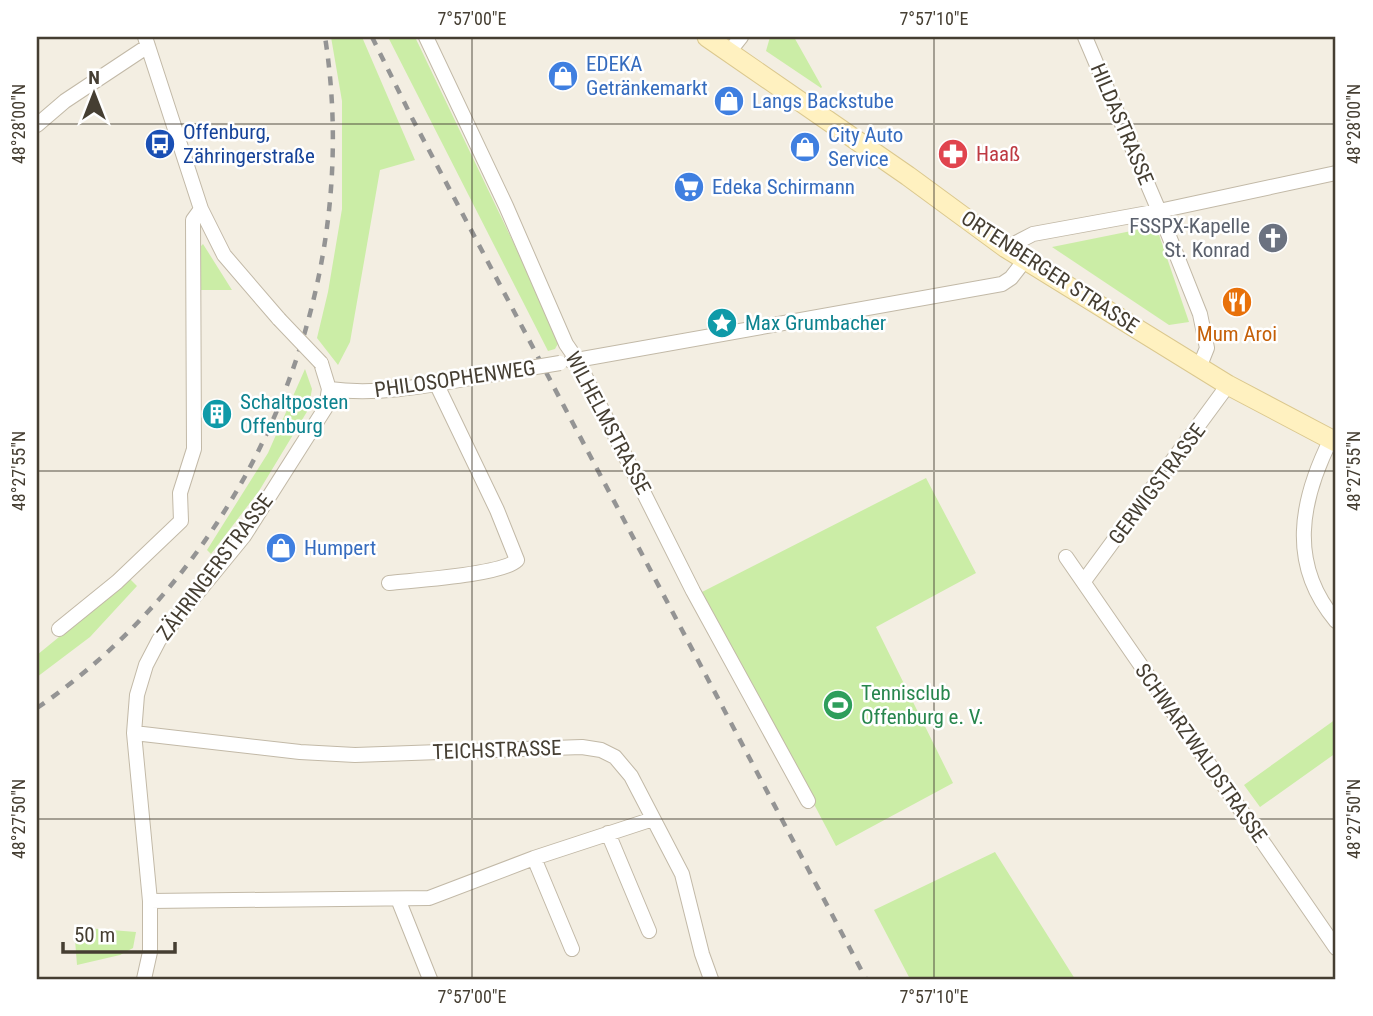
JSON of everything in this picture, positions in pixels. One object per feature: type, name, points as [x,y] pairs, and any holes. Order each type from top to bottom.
[{"type":"main road","name":"ORTENBERGER STRASSE","points":[[707,37],[735,45],[1006,248],[1228,385],[1334,440]]},
{"type":"street","name":"WILHELMSTRASSE","points":[[426,37],[506,206],[566,344],[577,360],[693,591],[808,801]]},
{"type":"street","name":"HILDASTRASSE","points":[[1085,37],[1159,211],[1205,329],[1208,348],[1199,368]]},
{"type":"street","points":[[37,125],[147,41],[201,209],[224,256],[321,363],[329,389]]},
{"type":"street","points":[[1006,248],[1033,234],[1159,211],[1336,173]]},
{"type":"street","points":[[59,629],[117,582],[180,522],[180,493],[194,449],[193,220],[201,209]]},
{"type":"street","name":"PHILOSOPHENWEG","points":[[329,389],[377,392],[436,383],[1002,284],[1011,278],[1025,260]]},
{"type":"street","points":[[389,583],[494,570],[517,560],[497,510],[436,383]]},
{"type":"street","name":"GERWIGSTRASSE","points":[[1084,581],[1228,385]]},
{"type":"street","name":"ZÄHRINGERSTRASSE","points":[[144,979],[150,952],[150,901],[134,733],[137,695],[146,664],[159,640],[244,536],[326,407],[329,389]]},
{"type":"street","points":[[1334,440],[1316,468],[1303,520],[1304,543],[1312,581],[1319,598],[1336,621]]},
{"type":"street","name":"SCHWARZWALDSTRASSE","points":[[1066,557],[1336,948]]},
{"type":"street","name":"TEICHSTRASSE","points":[[134,733],[300,752],[355,755],[582,747],[601,750],[615,757],[631,776],[682,874],[711,979]]},
{"type":"street","points":[[150,901],[429,898],[534,858],[653,819]]},
{"type":"street","points":[[608,833],[649,931]]},
{"type":"street","points":[[534,858],[572,949]]},
{"type":"street","points":[[398,899],[430,979]]},
{"type":"green space","points":[[331,37],[362,37],[415,160],[380,170],[350,342],[338,365],[317,338],[342,209],[342,101]]},
{"type":"green space","points":[[388,37],[415,37],[560,340],[555,349],[548,351]]},
{"type":"green space","points":[[770,37],[794,37],[822,87],[766,51]]},
{"type":"green space","points":[[1156,226],[1189,322],[1169,325],[1052,247]]},
{"type":"green space","points":[[203,244],[232,290],[199,290],[200,247]]},
{"type":"green space","points":[[305,369],[312,389],[308,410],[259,491],[211,554],[207,550],[268,453]]},
{"type":"green space","name":"Tennisclub Offenburg e. V.","points":[[926,478],[976,573],[876,627],[953,783],[836,846],[702,592]]},
{"type":"green space","points":[[130,579],[137,586],[90,637],[37,677],[37,655]]},
{"type":"green space","points":[[1336,719],[1336,753],[1260,807],[1244,785]]},
{"type":"green space","points":[[995,852],[1075,979],[910,979],[874,910]]},
{"type":"green space","points":[[74,927],[136,932],[133,948],[120,955],[77,965]]},
{"type":"railway","points":[[37,708],[112,648],[177,577],[232,499],[276,413],[308,322],[327,228],[333,133],[325,37]]},
{"type":"railway","points":[[372,37],[412,118],[866,979]]},
{"type":"place","name":"EDEKA Getränkemarkt","points":[[563,76]]},
{"type":"place","name":"Langs Backstube","points":[[729,101]]},
{"type":"place","name":"Offenburg, Zähringerstraße","points":[[160,144]]},
{"type":"place","name":"City Auto Service","points":[[805,147]]},
{"type":"place","name":"Haaß","points":[[953,154]]},
{"type":"place","name":"Edeka Schirmann","points":[[689,187]]},
{"type":"place","name":"FSSPX-Kapelle St. Konrad","points":[[1273,238]]},
{"type":"place","name":"Mum Aroi","points":[[1237,302]]},
{"type":"place","name":"Max Grumbacher","points":[[722,323]]},
{"type":"place","name":"Schaltposten Offenburg","points":[[217,414]]},
{"type":"place","name":"Humpert","points":[[281,548]]},
{"type":"place","name":"Tennisclub Offenburg e. V.","points":[[838,705]]}]
